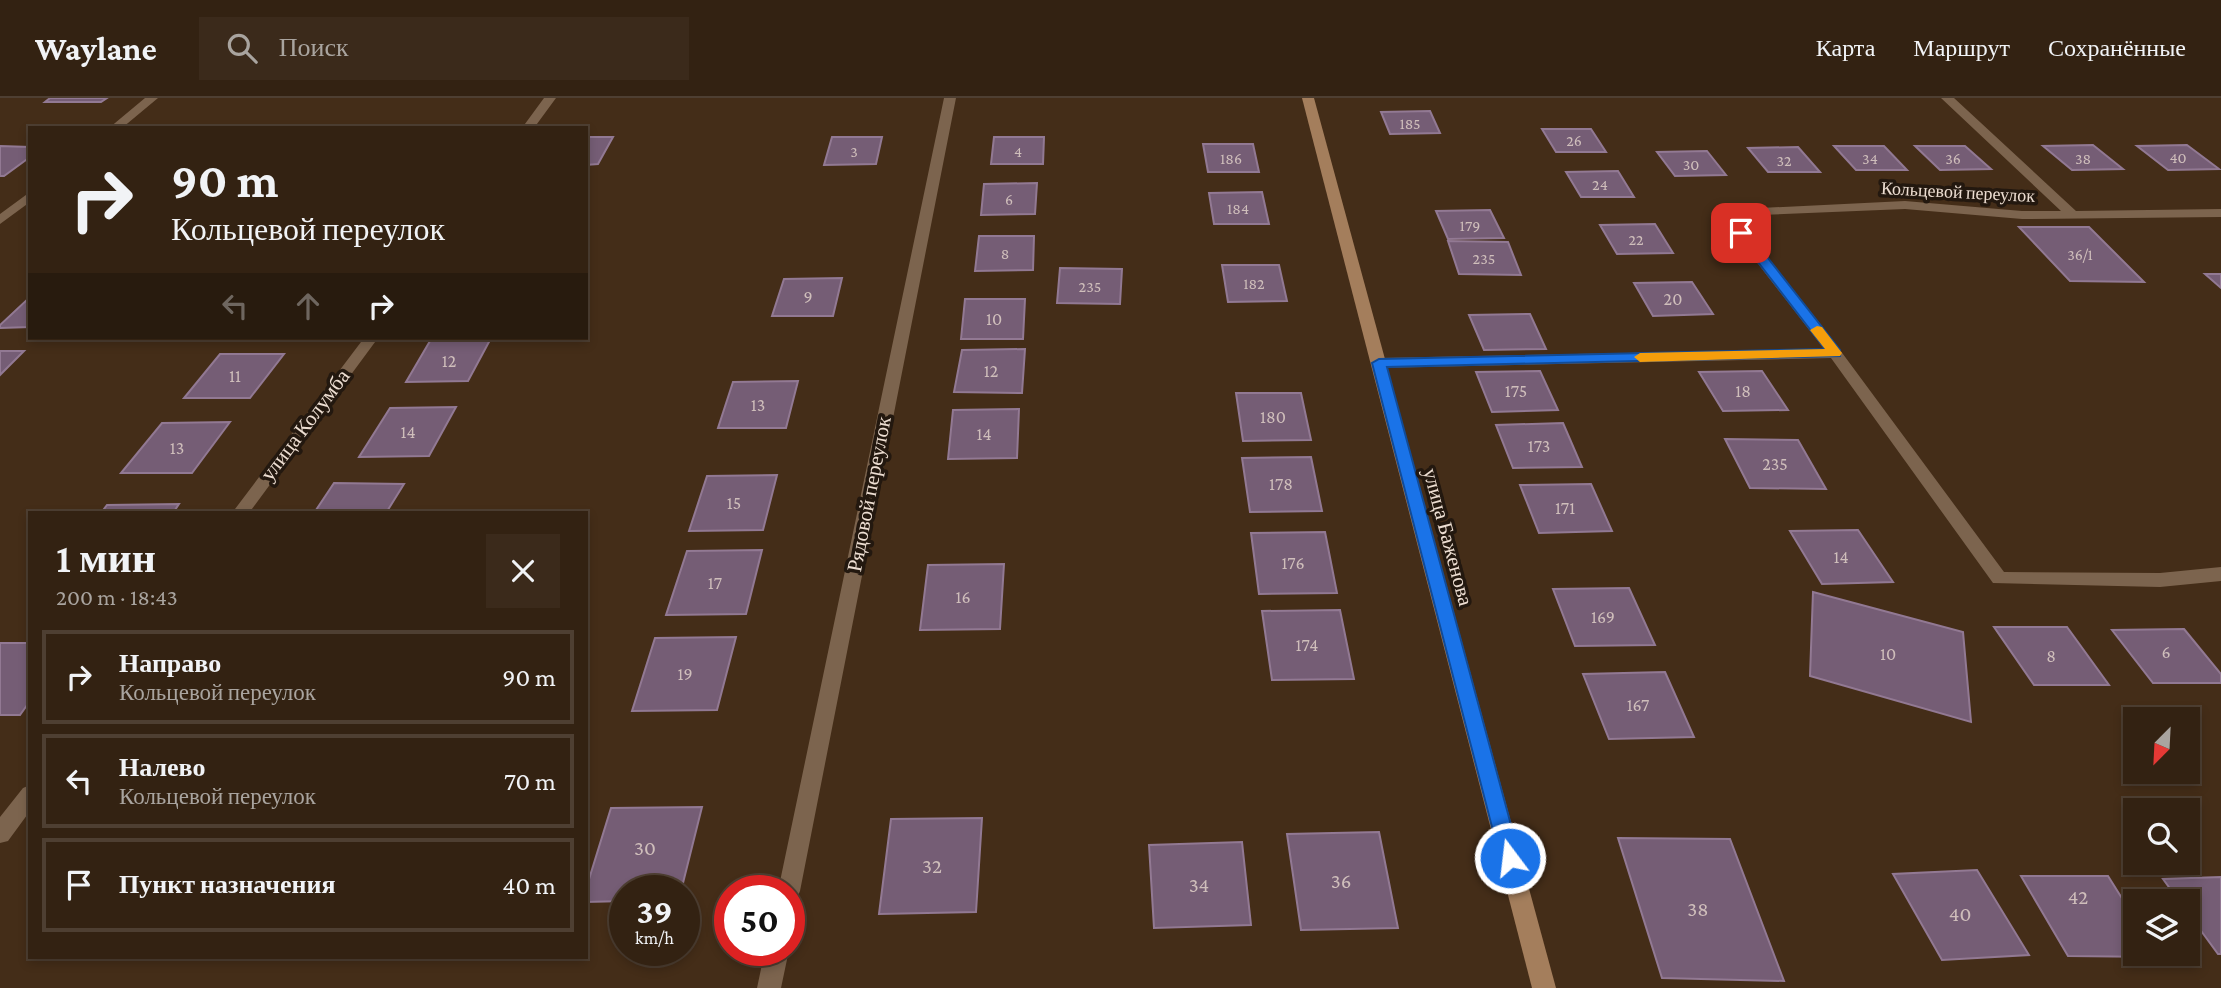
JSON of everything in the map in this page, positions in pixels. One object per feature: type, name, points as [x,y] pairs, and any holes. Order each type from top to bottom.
[{"type":"main road","name":"улица Баженова","points":[[1308,98],[1544,988]]},
{"type":"street","points":[[117,126],[152,98]]},
{"type":"street","points":[[529,126],[550,98]]},
{"type":"street","name":"Рядовой переулок","points":[[792,875],[950,98]]},
{"type":"street","name":"Кольцевой переулок","points":[[1947,98],[2073,215]]},
{"type":"street","points":[[0,220],[28,198]]},
{"type":"street","name":"Кольцевой переулок","points":[[2221,212],[2022,215],[1905,205],[1726,213],[1835,353],[1999,578],[2160,580],[2221,574]]},
{"type":"street","name":"улица Колумба","points":[[241,511],[370,340]]},
{"type":"street","points":[[1379,363],[1835,353]]},
{"type":"street","points":[[0,834],[28,797]]},
{"type":"street","points":[[769,988],[774,966]]},
{"type":"building","points":[[50,98],[107,98],[101,102],[45,102]]},
{"type":"building","points":[[1430,111],[1440,133],[1390,134],[1381,112]]},
{"type":"building","points":[[1542,129],[1591,129],[1606,152],[1556,152]]},
{"type":"building","points":[[588,137],[613,137],[598,164],[588,165]]},
{"type":"building","points":[[832,137],[882,137],[876,164],[824,165]]},
{"type":"building","points":[[994,137],[1044,137],[1043,164],[991,164]]},
{"type":"building","points":[[1203,144],[1253,144],[1259,172],[1208,172]]},
{"type":"building","points":[[2093,145],[2123,169],[2072,170],[2043,146]]},
{"type":"building","points":[[2187,145],[2219,169],[2168,170],[2137,146]]},
{"type":"building","points":[[0,146],[28,147],[28,158],[4,176],[0,176]]},
{"type":"building","points":[[1834,146],[1884,146],[1907,170],[1856,170]]},
{"type":"building","points":[[1915,146],[1965,146],[1991,169],[1940,170]]},
{"type":"building","points":[[1798,147],[1820,172],[1768,172],[1748,148]]},
{"type":"building","points":[[1707,151],[1726,175],[1675,176],[1657,152]]},
{"type":"building","points":[[1618,171],[1634,197],[1581,197],[1566,172]]},
{"type":"building","points":[[1037,183],[1035,214],[981,215],[984,184]]},
{"type":"building","points":[[1262,192],[1269,224],[1214,224],[1209,193]]},
{"type":"building","points":[[1490,210],[1504,238],[1448,239],[1436,211]]},
{"type":"building","points":[[1655,224],[1673,253],[1617,254],[1600,225]]},
{"type":"building","points":[[2019,227],[2089,227],[2144,282],[2070,281]]},
{"type":"building","points":[[979,236],[1034,236],[1033,270],[975,271]]},
{"type":"building","points":[[1448,241],[1508,242],[1521,275],[1459,274]]},
{"type":"building","points":[[1222,265],[1279,265],[1287,301],[1228,302]]},
{"type":"building","points":[[1060,268],[1122,269],[1120,304],[1057,303]]},
{"type":"building","points":[[2205,274],[2221,274],[2221,288]]},
{"type":"building","points":[[842,278],[833,316],[772,316],[784,279]]},
{"type":"building","points":[[1692,282],[1713,314],[1653,316],[1634,283]]},
{"type":"building","points":[[28,299],[28,327],[0,328]]},
{"type":"building","points":[[965,299],[1025,299],[1023,339],[961,339]]},
{"type":"building","points":[[1530,314],[1546,349],[1484,350],[1469,315]]},
{"type":"building","points":[[490,340],[468,381],[406,382],[430,341]]},
{"type":"building","points":[[1025,349],[1022,393],[954,392],[962,350]]},
{"type":"building","points":[[0,351],[24,351],[0,375]]},
{"type":"building","points":[[220,354],[284,354],[250,398],[184,398]]},
{"type":"building","points":[[1540,371],[1558,410],[1492,412],[1476,372]]},
{"type":"building","points":[[1762,371],[1788,410],[1723,411],[1699,372]]},
{"type":"building","points":[[798,381],[786,428],[718,428],[733,382]]},
{"type":"building","points":[[1236,393],[1301,393],[1311,440],[1243,441]]},
{"type":"building","points":[[456,407],[429,456],[359,457],[390,408]]},
{"type":"building","points":[[1019,409],[1017,458],[948,459],[953,410]]},
{"type":"building","points":[[230,422],[192,473],[121,473],[162,423]]},
{"type":"building","points":[[1563,423],[1582,467],[1513,468],[1496,425]]},
{"type":"building","points":[[1725,439],[1798,440],[1826,489],[1750,488]]},
{"type":"building","points":[[1311,457],[1322,511],[1250,512],[1242,458]]},
{"type":"building","points":[[777,475],[763,530],[689,531],[707,476]]},
{"type":"building","points":[[334,483],[404,484],[387,511],[315,511]]},
{"type":"building","points":[[1591,484],[1612,531],[1539,533],[1520,485]]},
{"type":"building","points":[[179,504],[174,511],[102,511],[107,505]]},
{"type":"building","points":[[1858,530],[1893,582],[1822,584],[1790,531]]},
{"type":"building","points":[[1325,532],[1337,593],[1259,594],[1251,533]]},
{"type":"building","points":[[762,550],[746,614],[666,615],[687,551]]},
{"type":"building","points":[[1004,564],[1000,629],[920,630],[928,565]]},
{"type":"building","points":[[1629,588],[1655,645],[1575,646],[1553,589]]},
{"type":"building","points":[[1813,592],[1963,632],[1971,722],[1810,676]]},
{"type":"building","points":[[1340,610],[1354,679],[1272,680],[1262,611]]},
{"type":"building","points":[[1994,627],[2067,627],[2109,685],[2034,685]]},
{"type":"building","points":[[2184,629],[2221,674],[2221,683],[2153,683],[2112,630]]},
{"type":"building","points":[[736,637],[717,710],[632,711],[655,638]]},
{"type":"building","points":[[0,643],[28,643],[28,704],[20,715],[0,715]]},
{"type":"building","points":[[1665,672],[1694,737],[1609,739],[1583,674]]},
{"type":"building","points":[[702,807],[685,875],[609,875],[609,901],[588,902],[588,883],[611,808]]},
{"type":"building","points":[[982,818],[976,912],[879,914],[891,819]]},
{"type":"building","points":[[1379,832],[1398,928],[1301,930],[1287,834]]},
{"type":"building","points":[[1618,838],[1730,839],[1784,981],[1662,978]]},
{"type":"building","points":[[1242,842],[1251,925],[1154,928],[1149,845]]},
{"type":"building","points":[[1977,870],[2029,955],[1942,960],[1893,874]]},
{"type":"building","points":[[2021,876],[2108,876],[2123,900],[2123,957],[2068,956]]},
{"type":"building","points":[[2221,877],[2221,954],[2218,954],[2200,929],[2200,889],[2170,889],[2163,879]]},
{"type":"slow traffic","points":[[1640,357],[1835,353],[1817,330]]},
{"type":"route","points":[[1510,858],[1379,363],[1835,353],[1741,233]]}]
